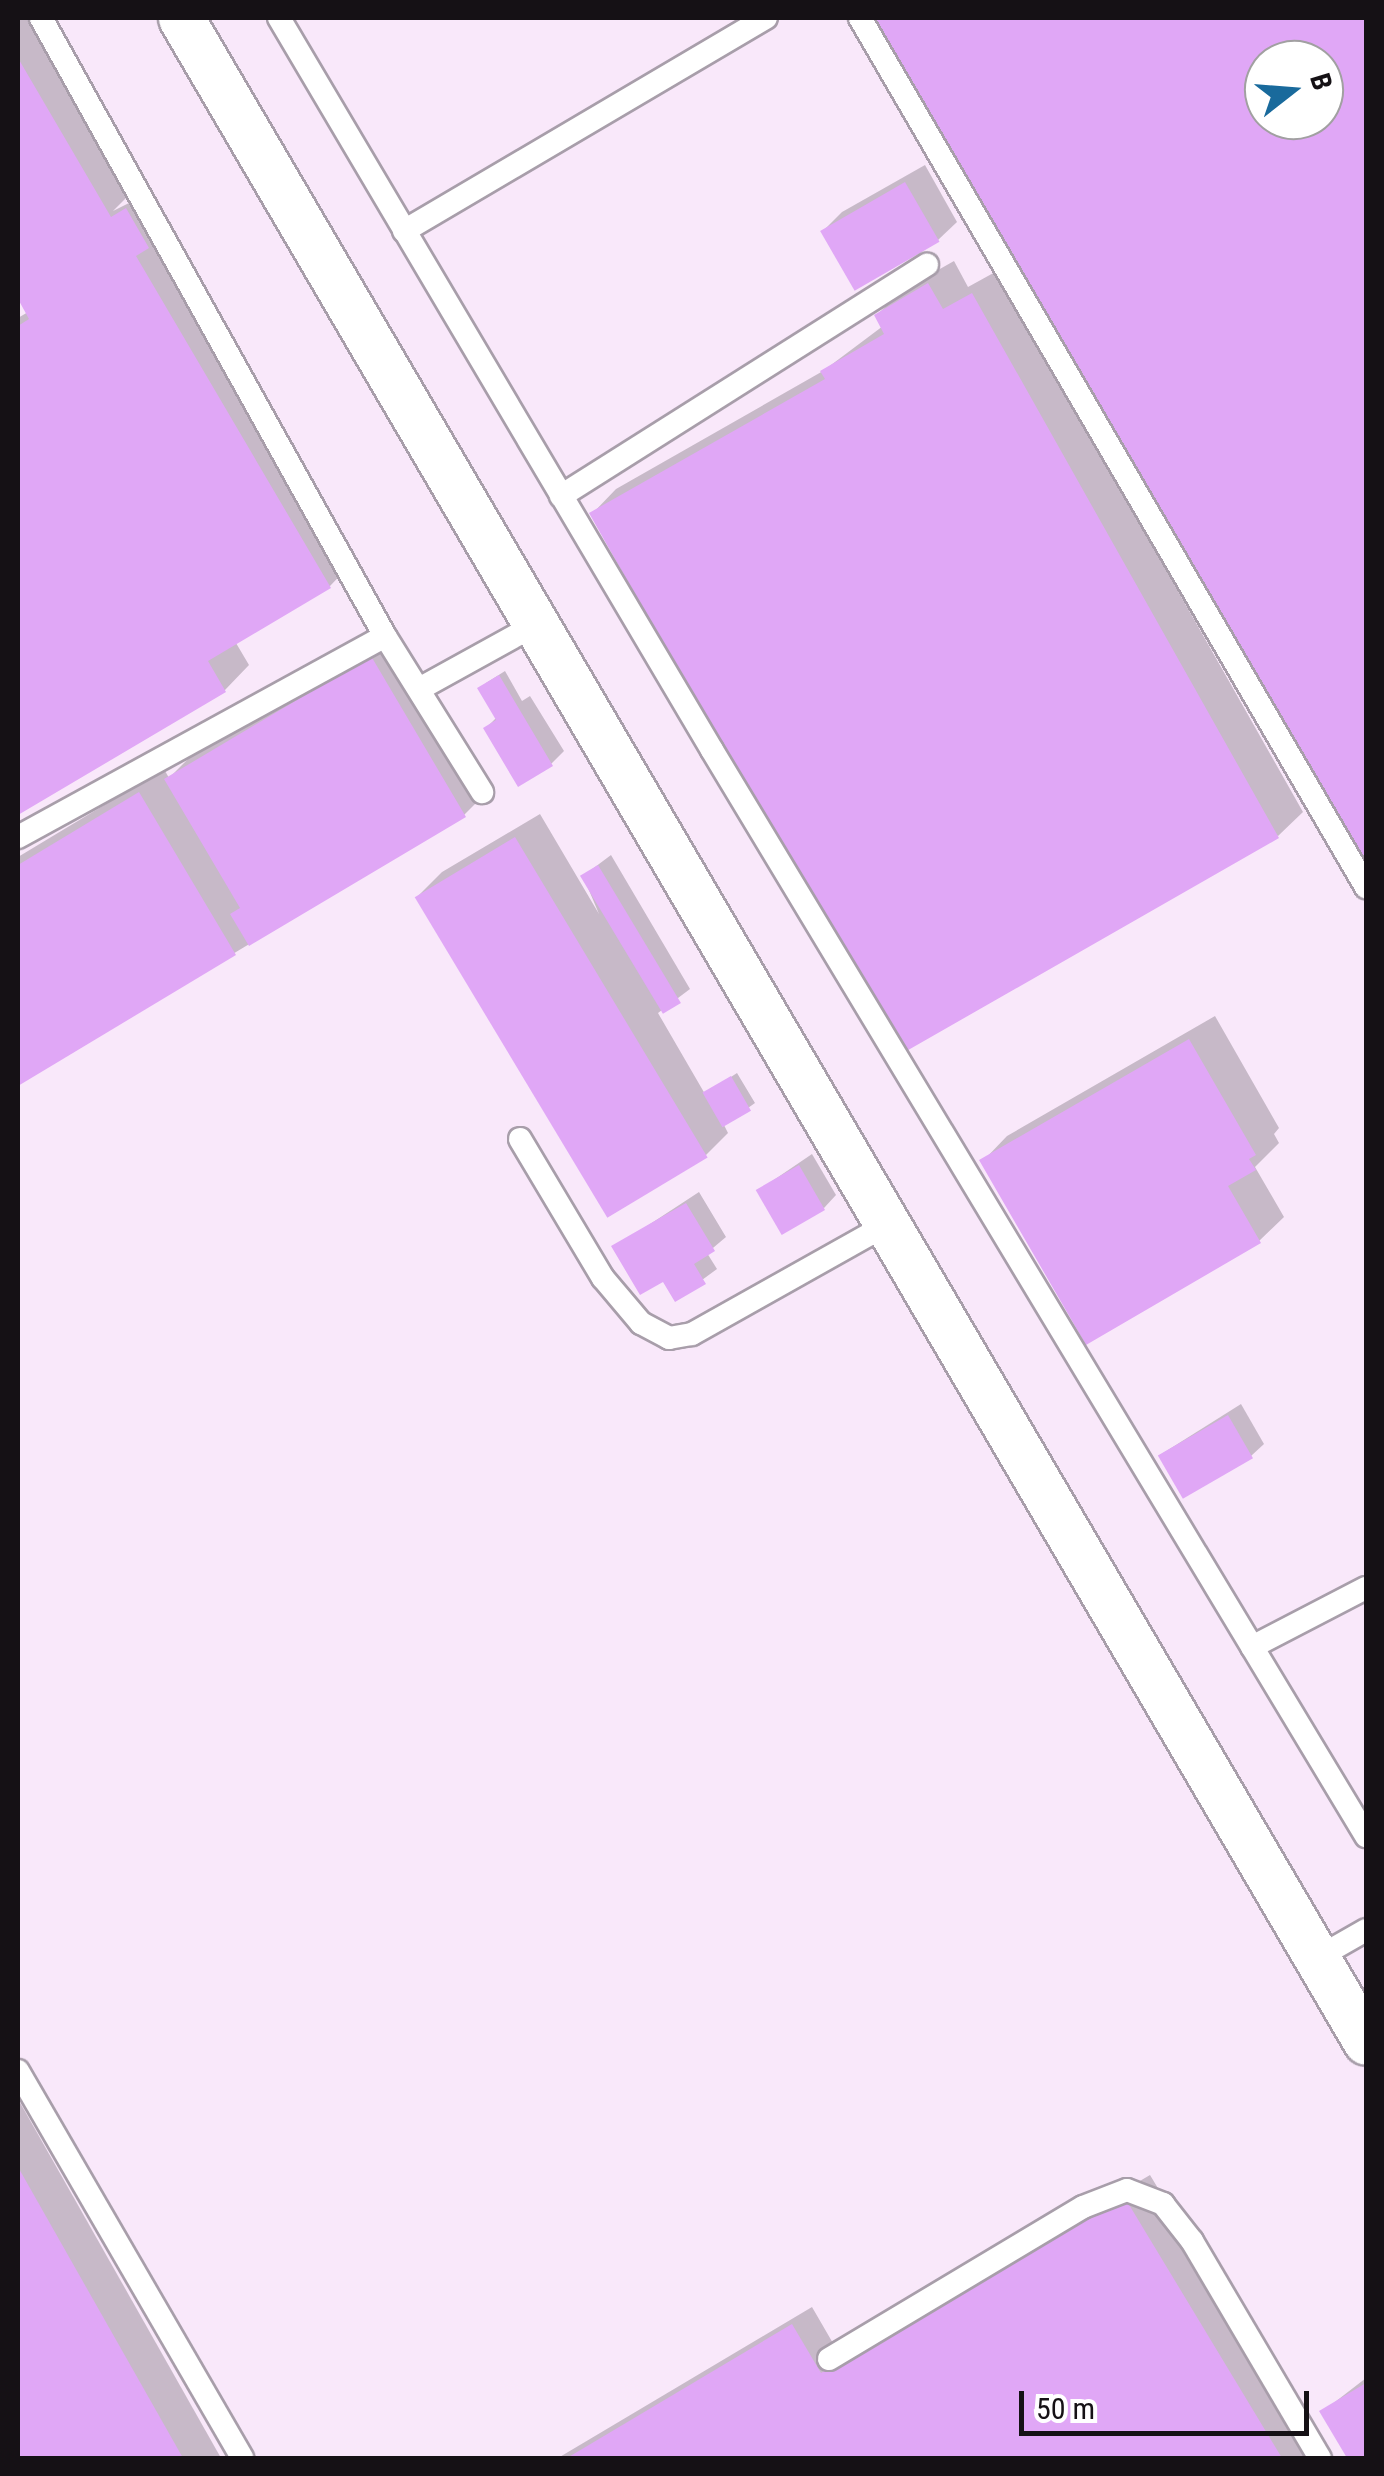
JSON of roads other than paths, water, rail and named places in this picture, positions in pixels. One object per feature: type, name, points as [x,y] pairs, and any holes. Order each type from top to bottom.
[{"type":"street","points":[[181,18],[1366,2042]]},
{"type":"lane","points":[[42,18],[385,636],[421,688],[482,792]]},
{"type":"lane","points":[[280,18],[561,496],[1366,1836]]},
{"type":"lane","points":[[404,231],[766,18]]},
{"type":"lane","points":[[860,18],[1366,887]]},
{"type":"lane","points":[[561,496],[927,266]]},
{"type":"lane","points":[[421,688],[537,624]]},
{"type":"lane","points":[[18,837],[385,636]]},
{"type":"lane","points":[[520,1140],[603,1278],[642,1323],[669,1338],[692,1334],[888,1224]]},
{"type":"lane","points":[[1252,1646],[1366,1588]]},
{"type":"lane","points":[[1317,1958],[1366,1930]]},
{"type":"lane","points":[[18,2071],[242,2458]]},
{"type":"lane","points":[[829,2359],[1082,2207],[1127,2190],[1163,2204],[1192,2241],[1320,2458]]}]
